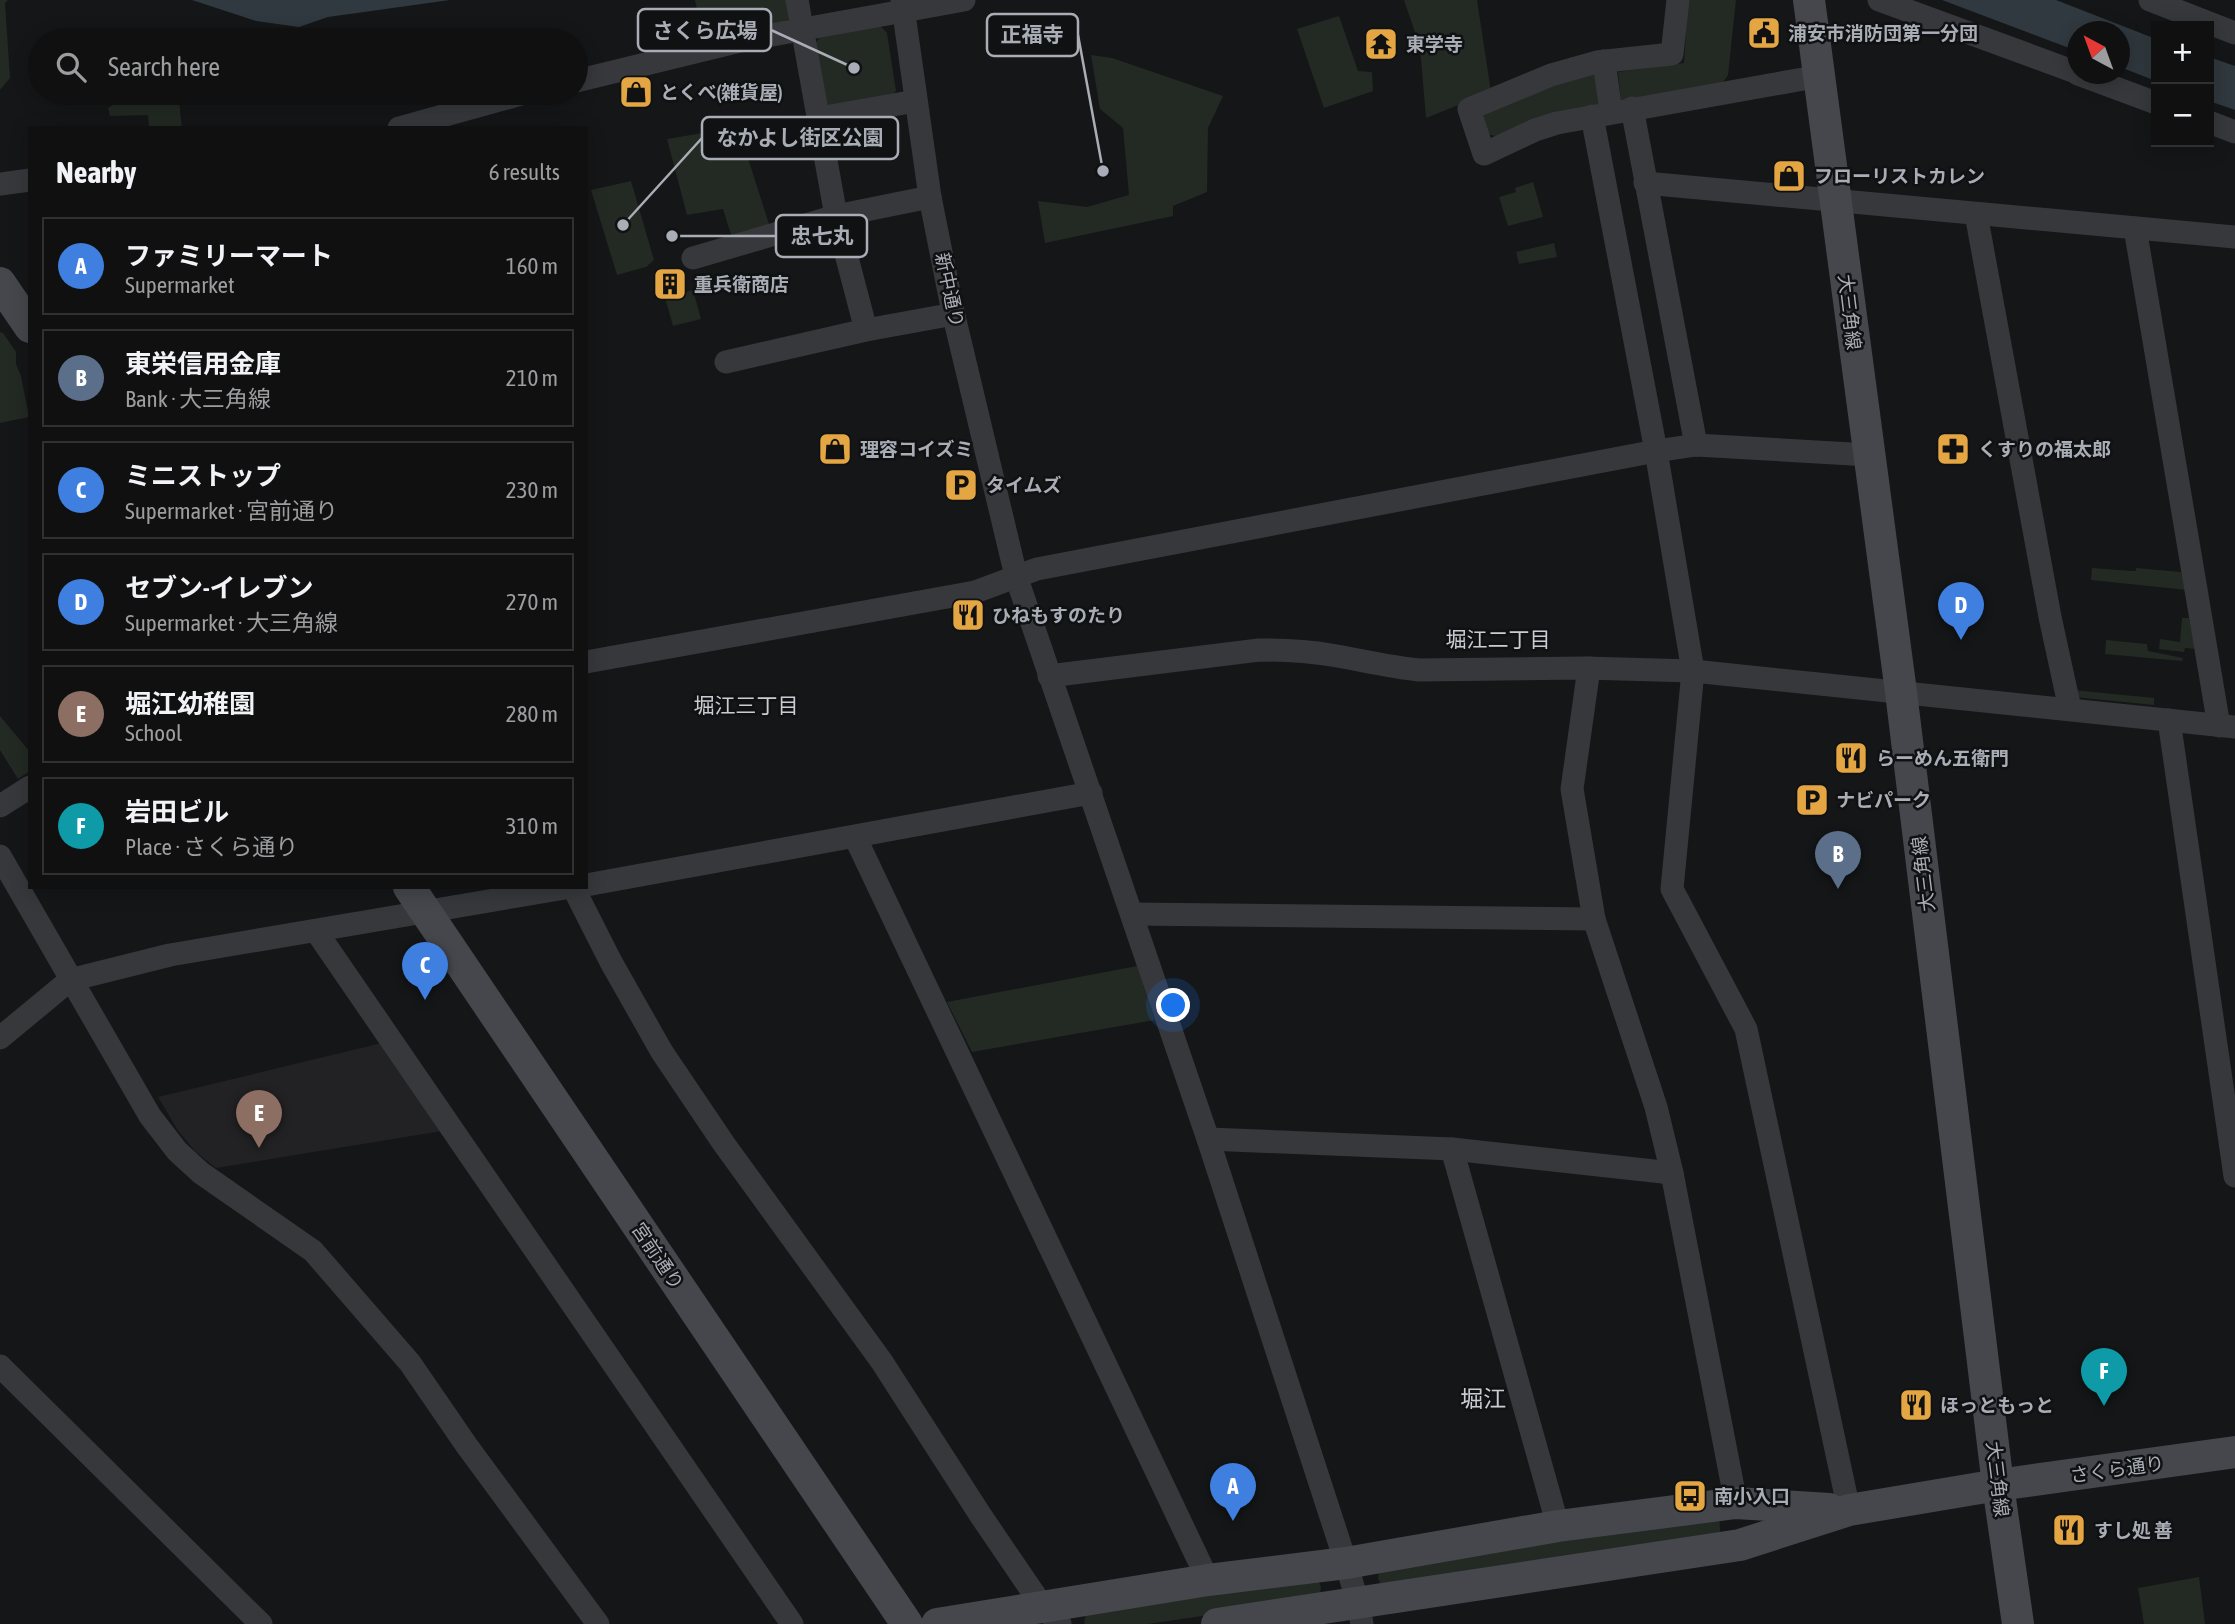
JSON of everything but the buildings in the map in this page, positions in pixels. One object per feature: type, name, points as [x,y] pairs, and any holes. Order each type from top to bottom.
[{"type":"street","points":[[797,0],[836,216],[866,330]]},
{"type":"street","points":[[588,78],[902,5],[964,0]]},
{"type":"street","points":[[1678,0],[1672,54],[1604,61],[1551,75],[1469,109],[1484,154],[1535,130],[1612,112],[1820,76]]},
{"type":"street","name":"大三角線","points":[[1808,0],[1901,692],[1998,1485],[2018,1624]]},
{"type":"street","points":[[1880,0],[2067,70]]},
{"type":"street","points":[[2150,0],[2235,33]]},
{"type":"street","name":"新中通り","points":[[902,5],[930,197],[954,314],[1017,576],[1208,1139],[1360,1613]]},
{"type":"street","points":[[1604,61],[1656,451],[1693,671],[1672,889],[1746,1029],[1849,1510]]},
{"type":"street","points":[[2105,84],[2151,101]]},
{"type":"street","points":[[819,118],[916,101]]},
{"type":"street","points":[[406,126],[482,105]]},
{"type":"street","points":[[1612,112],[1645,183],[1696,445]]},
{"type":"street","points":[[2214,124],[2235,132]]},
{"type":"street","points":[[0,184],[28,180]]},
{"type":"street","points":[[1645,183],[2235,237]]},
{"type":"street","points":[[693,258],[836,216],[930,197]]},
{"type":"street","points":[[1976,214],[2049,618],[2070,709]]},
{"type":"street","points":[[1049,676],[1259,650],[1287,650],[1329,654],[1419,670],[1589,668],[1693,671],[2227,727],[2135,228]]},
{"type":"street","points":[[0,283],[28,324]]},
{"type":"street","points":[[726,362],[866,330],[954,314]]},
{"type":"street","points":[[588,662],[975,592],[1037,569],[1656,451],[1696,445],[1869,455]]},
{"type":"street","points":[[1589,668],[1572,789],[1594,919],[1656,1107],[1672,1172],[1736,1503]]},
{"type":"street","points":[[2169,720],[2235,1176]]},
{"type":"street","points":[[0,806],[28,788]]},
{"type":"street","points":[[588,885],[1091,793]]},
{"type":"street","points":[[855,837],[1208,1580]]},
{"type":"street","points":[[0,856],[150,1116],[177,1151],[201,1173],[313,1251],[410,1363],[467,1446],[598,1624]]},
{"type":"street","points":[[0,1038],[70,980],[170,955],[316,931],[417,899],[546,889]]},
{"type":"street","points":[[573,889],[662,1052],[724,1144],[882,1362],[981,1517],[1051,1616]]},
{"type":"street","name":"宮前通り","points":[[417,899],[907,1624]]},
{"type":"street","points":[[1132,914],[1594,919]]},
{"type":"street","points":[[316,931],[792,1624]]},
{"type":"street","points":[[1208,1139],[1452,1149],[1672,1172]]},
{"type":"street","points":[[1452,1149],[1558,1526]]},
{"type":"street","points":[[0,1366],[261,1624]]},
{"type":"street","name":"さくら通り","points":[[1849,1510],[1998,1485],[2235,1452]]},
{"type":"street","points":[[937,1624],[1051,1616],[1208,1580],[1346,1563],[1558,1526],[1736,1503],[1849,1510]]},
{"type":"street","points":[[1217,1624],[1360,1613],[1740,1545],[1849,1510]]},
{"type":"shaded area","points":[[0,0],[8,0],[5,3],[10,78],[0,90]]},
{"type":"shaded area","points":[[192,0],[450,0],[328,17],[299,27],[256,21]]},
{"type":"shaded area","points":[[695,0],[789,0],[792,16],[783,24],[704,42]]},
{"type":"shaded area","points":[[1404,0],[1477,0],[1491,92],[1426,118],[1420,47]]},
{"type":"shaded area","points":[[1688,0],[1736,0],[1728,75],[1724,81],[1715,86],[1621,100],[1618,72],[1684,63]]},
{"type":"shaded area","points":[[1942,0],[2056,0],[2110,21],[2067,21],[2067,47]]},
{"type":"shaded area","points":[[1339,16],[1358,71],[1372,72],[1373,91],[1324,108],[1297,29]]},
{"type":"shaded area","points":[[880,26],[887,33],[896,91],[888,100],[832,109],[822,101],[813,45],[820,38]]},
{"type":"shaded area","points":[[2130,29],[2151,37],[2151,79],[2130,71]]},
{"type":"shaded area","points":[[1091,55],[1112,58],[1223,96],[1208,128],[1207,192],[1173,206],[1173,216],[1045,243],[1038,201],[1087,207],[1129,195],[1123,128],[1100,109]]},
{"type":"shaded area","points":[[2214,59],[2235,66],[2235,110],[2214,103]]},
{"type":"shaded area","points":[[1590,72],[1600,76],[1604,105],[1495,136],[1484,133],[1483,110]]},
{"type":"shaded area","points":[[113,105],[179,105],[182,126],[149,126],[148,115],[110,116],[108,108]]},
{"type":"shaded area","points":[[738,127],[770,227],[732,238],[723,209],[687,215],[667,139]]},
{"type":"shaded area","points":[[631,181],[654,260],[646,267],[617,275],[591,190]]},
{"type":"shaded area","points":[[1533,182],[1543,217],[1508,226],[1499,197],[1516,192],[1515,188]]},
{"type":"shaded area","points":[[1554,243],[1557,257],[1519,264],[1516,252]]},
{"type":"shaded area","points":[[693,290],[701,319],[673,326],[665,298]]},
{"type":"shaded area","points":[[0,332],[16,352],[16,364],[21,376],[28,417],[0,423]]},
{"type":"shaded area","points":[[2092,568],[2181,572],[2187,590],[2091,580]]},
{"type":"shaded area","points":[[2182,618],[2189,618],[2196,649],[2185,648],[2184,652],[2159,649],[2160,639],[2180,642]]},
{"type":"shaded area","points":[[2106,640],[2147,644],[2148,651],[2183,658],[2182,661],[2105,654]]},
{"type":"shaded area","points":[[2073,690],[2154,698],[2154,705],[2074,697]]},
{"type":"shaded area","points":[[0,716],[28,750],[28,772],[18,779],[0,750]]},
{"type":"shaded area","points":[[1137,966],[1155,1020],[972,1052],[947,1002]]},
{"type":"shaded area","points":[[382,1043],[442,1131],[216,1168],[196,1152],[179,1132],[158,1097]]},
{"type":"shaded area","points":[[1719,1517],[1721,1539],[1382,1586],[1378,1579],[1379,1571],[1387,1565]]},
{"type":"shaded area","points":[[2199,1577],[2205,1624],[2144,1624],[2138,1588]]},
{"type":"shaded area","points":[[1318,1579],[1320,1595],[1315,1599],[1148,1624],[1084,1622],[1086,1614]]},
{"type":"place","name":"浦安市消防団第一分団","points":[[1764,33]]},
{"type":"place","name":"東学寺","points":[[1381,44]]},
{"type":"place","name":"さくら広場","points":[[854,68]]},
{"type":"place","name":"とくべ(雑貨屋)","points":[[636,92]]},
{"type":"place","name":"正福寺","points":[[1103,171]]},
{"type":"place","name":"フローリストカレン","points":[[1789,176]]},
{"type":"place","name":"なかよし街区公園","points":[[623,225]]},
{"type":"place","name":"忠七丸","points":[[672,236]]},
{"type":"place","name":"重兵衛商店","points":[[670,284]]},
{"type":"place","name":"理容コイズミ","points":[[835,449]]},
{"type":"place","name":"くすりの福太郎","points":[[1953,449]]},
{"type":"place","name":"タイムズ","points":[[961,485]]},
{"type":"place","name":"ひねもすのたり","points":[[968,615]]},
{"type":"place","name":"セブン-イレブン","points":[[1961,640]]},
{"type":"place","name":"らーめん五衛門","points":[[1851,758]]},
{"type":"place","name":"ナビパーク","points":[[1812,800]]},
{"type":"place","name":"東栄信用金庫","points":[[1838,889]]},
{"type":"place","name":"ミニストップ","points":[[425,1000]]},
{"type":"place","name":"堀江幼稚園","points":[[259,1148]]},
{"type":"place","name":"ほっともっと","points":[[1916,1405]]},
{"type":"place","name":"岩田ビル","points":[[2104,1406]]},
{"type":"place","name":"南小入口","points":[[1690,1496]]},
{"type":"place","name":"ファミリーマート","points":[[1233,1521]]},
{"type":"place","name":"すし処 善","points":[[2069,1530]]},
{"type":"district","name":"堀江二丁目","points":[[1498,640]]},
{"type":"district","name":"堀江三丁目","points":[[746,706]]},
{"type":"district","name":"堀江","points":[[1483,1399]]}]
